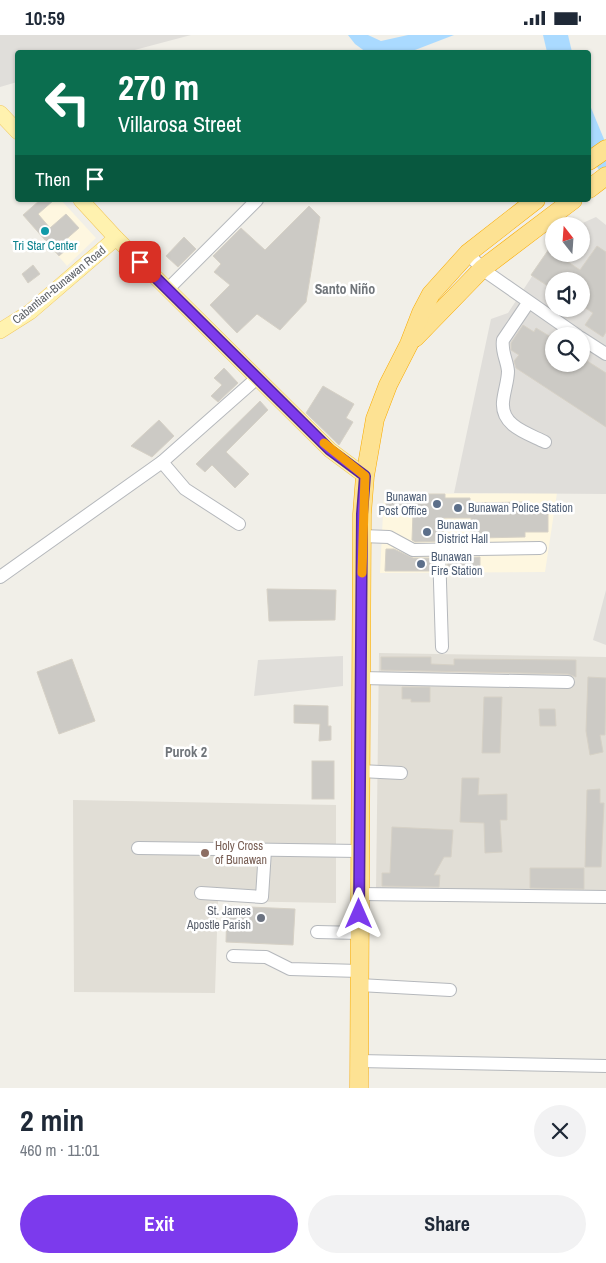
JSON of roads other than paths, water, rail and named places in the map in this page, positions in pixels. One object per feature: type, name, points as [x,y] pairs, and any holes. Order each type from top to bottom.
[{"type":"highway","points":[[591,160],[606,149]]},
{"type":"highway","points":[[591,187],[606,176]]},
{"type":"highway","points":[[359,1088],[362,535],[365,476],[371,436],[380,403],[431,294],[468,253],[533,202]]},
{"type":"highway","points":[[409,344],[482,269],[571,202]]},
{"type":"main road","points":[[0,113],[15,128]]},
{"type":"main road","points":[[83,202],[116,238],[330,450],[365,476]]},
{"type":"main road","name":"Cabantian-Bunawan Road","points":[[0,331],[30,312],[116,238]]},
{"type":"street","points":[[168,289],[255,202]]},
{"type":"street","points":[[468,253],[482,269],[565,327]]},
{"type":"street","points":[[528,303],[503,340],[502,345],[508,371],[503,409],[508,422],[514,427],[545,442]]},
{"type":"street","points":[[590,344],[606,355]]},
{"type":"street","points":[[0,577],[162,462],[257,378]]},
{"type":"street","points":[[162,462],[185,489],[239,524]]},
{"type":"street","points":[[362,535],[389,537],[413,550],[540,548]]},
{"type":"street","points":[[439,550],[442,647]]},
{"type":"street","points":[[361,678],[568,682]]},
{"type":"street","points":[[360,771],[401,773]]},
{"type":"street","points":[[138,848],[359,851]]},
{"type":"street","points":[[201,893],[262,897],[265,850]]},
{"type":"street","points":[[359,894],[606,897]]},
{"type":"street","points":[[317,932],[359,933]]},
{"type":"street","points":[[233,956],[266,957],[290,969],[450,989]]},
{"type":"street","points":[[359,1061],[606,1065]]},
{"type":"water","points":[[348,35],[368,35],[381,41],[408,35],[454,35],[415,50],[363,50],[355,44]]},
{"type":"water","points":[[543,35],[568,35],[572,50],[547,50]]},
{"type":"water","points":[[591,108],[606,144],[606,183],[591,156]]},
{"type":"place","name":"Tri Star Center","points":[[45,231]]},
{"type":"place","name":"Bunawan Post Office","points":[[437,504]]},
{"type":"place","name":"Bunawan Police Station","points":[[458,508]]},
{"type":"place","name":"Bunawan District Hall","points":[[427,532]]},
{"type":"place","name":"Bunawan Fire Station","points":[[421,564]]},
{"type":"place","name":"Holy Cross of Bunawan","points":[[205,853]]},
{"type":"place","name":"St. James Apostle Parish","points":[[261,918]]},
{"type":"district","name":"Santo Niño","points":[[345,289]]},
{"type":"district","name":"Purok 2","points":[[186,752]]}]
